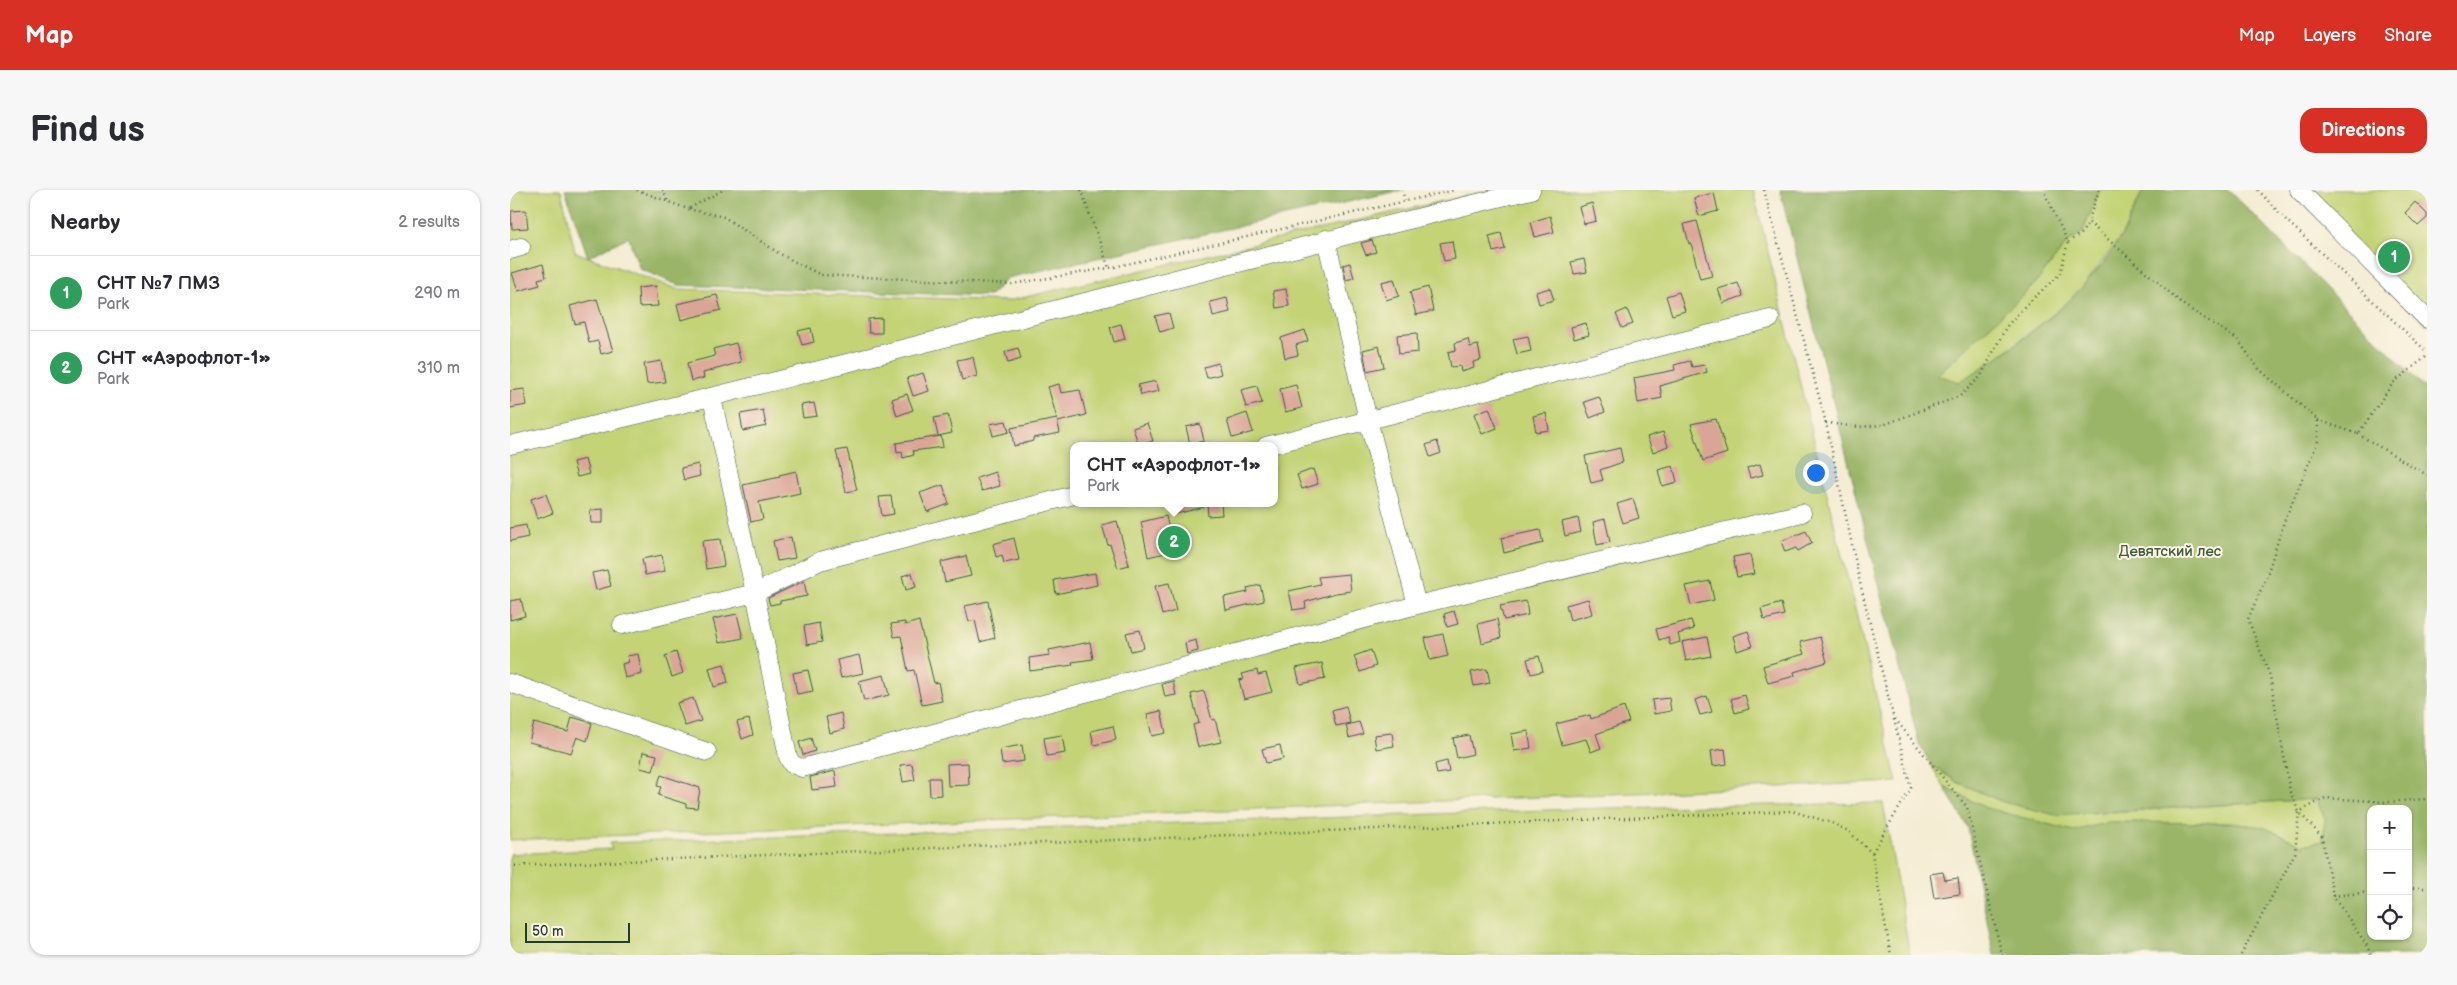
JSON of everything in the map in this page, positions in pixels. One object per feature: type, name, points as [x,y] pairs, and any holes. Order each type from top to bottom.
[{"type":"lane","points":[[510,445],[712,398],[1326,239],[1531,190]]},
{"type":"lane","points":[[2300,190],[2427,319]]},
{"type":"lane","points":[[1326,239],[1368,420],[1417,605]]},
{"type":"lane","points":[[1278,443],[1770,319]]},
{"type":"lane","points":[[712,398],[755,593],[788,756],[796,768],[802,768],[1417,605],[1802,513]]},
{"type":"lane","points":[[622,625],[755,593],[820,561],[1070,496]]},
{"type":"lane","points":[[510,683],[707,752]]},
{"type":"path","points":[[637,190],[688,209],[724,217],[780,254],[821,275],[1012,284],[1109,268],[1455,190]]},
{"type":"path","points":[[663,190],[668,202]]},
{"type":"path","points":[[688,209],[722,190]]},
{"type":"path","points":[[1082,190],[1109,268]]},
{"type":"path","points":[[1402,190],[1406,201]]},
{"type":"path","points":[[1764,190],[1826,423],[1861,587],[1911,788],[1872,853]]},
{"type":"path","points":[[1826,423],[1859,427],[1884,425],[1960,396],[1982,376],[2006,328],[2025,306],[2060,274],[2068,242],[2043,190]]},
{"type":"path","points":[[2068,242],[2082,233],[2088,222],[2099,190]]},
{"type":"path","points":[[2258,190],[2284,218],[2427,352]]},
{"type":"path","points":[[2088,222],[2185,306],[2237,339],[2260,369],[2318,420],[2358,434],[2427,475]]},
{"type":"path","points":[[2358,434],[2393,383],[2427,356]]},
{"type":"path","points":[[2318,420],[2318,441],[2284,522],[2266,578],[2248,619],[2270,676],[2290,792],[2299,812],[2322,836],[2333,896],[2366,944],[2371,955]]},
{"type":"path","points":[[1894,718],[1966,807],[2002,955]]},
{"type":"path","points":[[2299,812],[2325,798],[2386,802],[2427,799]]},
{"type":"path","points":[[510,866],[1792,811],[1832,823],[1848,831],[1872,853],[1891,955]]},
{"type":"path","points":[[2241,955],[2295,853],[2299,812]]},
{"type":"path","points":[[2412,888],[2427,888]]},
{"type":"path","points":[[2333,896],[2367,892]]},
{"type":"green space","points":[[510,190],[561,190],[575,252],[677,289],[1008,301],[1491,190],[1753,190],[1897,782],[510,840]]},
{"type":"green space","points":[[565,190],[1402,190],[1007,278],[990,296],[678,285],[640,269],[628,237],[588,257]]},
{"type":"green space","name":"Девятский лес","points":[[1780,190],[2100,190],[2082,233],[2068,242],[2034,285],[1937,375],[1959,382],[2005,352],[2050,318],[2090,279],[2122,235],[2143,190],[2229,190],[2427,390],[2427,955],[1994,955],[1968,828],[1944,787],[1986,808],[2074,831],[2109,822],[2230,823],[2263,827],[2303,845],[2323,841],[2325,818],[2316,799],[2056,815],[2003,802],[1957,782],[1931,765],[1919,744]]},
{"type":"green space","points":[[2100,190],[2143,190],[2122,235],[2074,298],[1997,358],[1960,382],[1936,375],[2034,285],[2068,242],[2082,233]]},
{"type":"green space","points":[[2294,190],[2427,190],[2427,325]]},
{"type":"green space","points":[[1931,765],[1957,782],[2003,802],[2029,808],[2115,812],[2316,799],[2325,818],[2323,841],[2303,845],[2263,827],[2230,823],[2109,822],[2074,831],[1986,808],[1944,787]]},
{"type":"green space","points":[[1883,803],[1910,955],[510,955],[510,854],[612,849],[609,843],[1605,808]]},
{"type":"building","points":[[1714,193],[1718,211],[1699,216],[1694,198]]},
{"type":"building","points":[[2415,202],[2427,214],[2427,218],[2418,226],[2405,213]]},
{"type":"building","points":[[1592,203],[1596,221],[1584,224],[1579,207]]},
{"type":"building","points":[[526,210],[528,228],[512,229],[511,211]]},
{"type":"building","points":[[1550,216],[1554,232],[1535,237],[1531,222]]},
{"type":"building","points":[[1697,221],[1712,276],[1700,279],[1684,224]]},
{"type":"building","points":[[1501,233],[1505,249],[1493,252],[1489,236]]},
{"type":"building","points":[[1372,240],[1376,252],[1366,255],[1361,243]]},
{"type":"building","points":[[1452,241],[1455,259],[1444,261],[1440,243]]},
{"type":"building","points":[[1584,259],[1587,272],[1574,274],[1571,262]]},
{"type":"building","points":[[1350,263],[1354,278],[1346,280],[1343,265]]},
{"type":"building","points":[[543,264],[546,277],[538,279],[540,285],[518,291],[512,273]]},
{"type":"building","points":[[1394,279],[1399,296],[1386,300],[1381,282]]},
{"type":"building","points":[[1738,283],[1743,296],[1723,303],[1718,289]]},
{"type":"building","points":[[656,286],[658,306],[639,307],[638,288]]},
{"type":"building","points":[[1428,287],[1433,311],[1416,315],[1410,292]]},
{"type":"building","points":[[1550,288],[1554,300],[1539,304],[1536,292]]},
{"type":"building","points":[[1286,289],[1289,306],[1276,308],[1273,291]]},
{"type":"building","points":[[1679,292],[1685,311],[1672,315],[1666,296]]},
{"type":"building","points":[[717,295],[721,310],[681,320],[677,304]]},
{"type":"building","points":[[1227,298],[1230,312],[1213,316],[1210,302]]},
{"type":"building","points":[[597,299],[613,351],[601,354],[598,341],[589,343],[584,322],[575,324],[570,306]]},
{"type":"building","points":[[1627,309],[1633,324],[1622,328],[1616,314]]},
{"type":"building","points":[[1169,313],[1173,328],[1160,332],[1155,316]]},
{"type":"building","points":[[882,318],[882,333],[869,333],[868,319]]},
{"type":"building","points":[[1586,323],[1589,335],[1574,339],[1571,327]]},
{"type":"building","points":[[1121,324],[1125,339],[1114,342],[1110,327]]},
{"type":"building","points":[[811,328],[814,342],[802,345],[798,331]]},
{"type":"building","points":[[1305,330],[1308,341],[1296,345],[1298,355],[1285,358],[1281,338]]},
{"type":"building","points":[[1417,333],[1418,352],[1399,354],[1397,335]]},
{"type":"building","points":[[1528,336],[1531,351],[1517,354],[1513,339]]},
{"type":"building","points":[[1468,339],[1470,347],[1478,345],[1481,360],[1473,362],[1474,368],[1461,372],[1460,366],[1451,367],[1448,352],[1456,350],[1455,343]]},
{"type":"building","points":[[736,343],[741,362],[703,373],[704,378],[691,381],[687,363],[715,356],[713,349]]},
{"type":"building","points":[[1379,346],[1384,367],[1367,371],[1363,350]]},
{"type":"building","points":[[1018,348],[1021,359],[1008,363],[1005,352]]},
{"type":"building","points":[[973,357],[977,376],[962,380],[957,360]]},
{"type":"building","points":[[661,361],[665,382],[647,384],[644,364]]},
{"type":"building","points":[[1690,361],[1692,367],[1705,365],[1707,372],[1660,386],[1662,398],[1638,403],[1634,378],[1675,370],[1674,365]]},
{"type":"building","points":[[1218,363],[1221,374],[1207,378],[1204,367]]},
{"type":"building","points":[[923,373],[929,391],[913,396],[907,378]]},
{"type":"building","points":[[1156,381],[1159,391],[1141,395],[1138,385]]},
{"type":"building","points":[[1059,384],[1061,393],[1080,390],[1086,415],[1058,422],[1048,387]]},
{"type":"building","points":[[1296,385],[1302,408],[1285,412],[1280,389]]},
{"type":"building","points":[[1257,386],[1262,403],[1246,407],[1241,390]]},
{"type":"building","points":[[524,389],[527,405],[510,408],[510,391]]},
{"type":"building","points":[[907,394],[913,410],[897,416],[892,399]]},
{"type":"building","points":[[1599,397],[1605,412],[1590,418],[1584,402]]},
{"type":"building","points":[[814,403],[817,416],[803,418],[801,405]]},
{"type":"building","points":[[1489,408],[1497,428],[1482,434],[1474,414]]},
{"type":"building","points":[[763,410],[766,426],[743,431],[740,414]]},
{"type":"building","points":[[1247,413],[1253,432],[1232,438],[1227,420]]},
{"type":"building","points":[[1546,413],[1549,430],[1536,432],[1533,416]]},
{"type":"building","points":[[948,415],[952,433],[938,436],[934,418]]},
{"type":"building","points":[[1057,419],[1060,433],[1033,438],[1033,441],[1014,446],[1011,428]]},
{"type":"building","points":[[1716,419],[1727,453],[1703,461],[1691,424]]},
{"type":"building","points":[[1006,421],[1009,432],[993,436],[990,424]]},
{"type":"building","points":[[1147,423],[1153,441],[1138,442],[1133,428]]},
{"type":"building","points":[[1200,424],[1204,441],[1190,442],[1186,427]]},
{"type":"building","points":[[1663,432],[1668,446],[1653,452],[1647,437]]},
{"type":"building","points":[[941,436],[943,447],[913,451],[914,455],[903,458],[902,452],[897,453],[896,443]]},
{"type":"building","points":[[1437,441],[1441,453],[1430,457],[1426,445]]},
{"type":"building","points":[[1620,448],[1623,462],[1600,470],[1603,480],[1591,483],[1585,456]]},
{"type":"building","points":[[847,449],[857,490],[846,492],[836,451]]},
{"type":"building","points":[[585,459],[589,474],[577,477],[573,462]]},
{"type":"building","points":[[698,464],[700,476],[684,480],[681,468]]},
{"type":"building","points":[[1760,464],[1763,475],[1750,478],[1747,468]]},
{"type":"building","points":[[1673,466],[1677,482],[1662,486],[1658,470]]},
{"type":"building","points":[[1313,469],[1318,484],[1302,489],[1297,475]]},
{"type":"building","points":[[796,471],[800,493],[759,502],[763,519],[751,522],[743,485],[780,477],[779,475]]},
{"type":"building","points":[[995,472],[1000,486],[982,491],[977,478]]},
{"type":"building","points":[[943,485],[949,504],[927,512],[920,493]]},
{"type":"building","points":[[546,494],[553,513],[537,519],[531,499]]},
{"type":"building","points":[[891,496],[894,514],[882,516],[879,497]]},
{"type":"building","points":[[1633,499],[1639,518],[1623,523],[1617,504]]},
{"type":"building","points":[[1171,507],[1204,507],[1172,515]]},
{"type":"building","points":[[1207,507],[1221,507],[1222,515],[1208,516]]},
{"type":"building","points":[[603,509],[603,523],[591,523],[590,510]]},
{"type":"building","points":[[1166,516],[1174,551],[1148,557],[1141,522]]},
{"type":"building","points":[[1578,518],[1581,532],[1565,536],[1562,522]]},
{"type":"building","points":[[1605,519],[1610,542],[1597,545],[1593,522]]},
{"type":"building","points":[[1117,521],[1129,565],[1118,568],[1102,525]]},
{"type":"building","points":[[526,525],[528,537],[510,541],[510,528]]},
{"type":"building","points":[[1540,530],[1543,543],[1504,553],[1501,538]]},
{"type":"building","points":[[1806,531],[1812,543],[1798,551],[1796,548],[1785,552],[1781,541]]},
{"type":"building","points":[[791,537],[795,558],[777,561],[773,541]]},
{"type":"building","points":[[1014,538],[1019,560],[1004,563],[1002,555],[996,557],[993,544]]},
{"type":"building","points":[[720,539],[724,566],[706,569],[702,541]]},
{"type":"building","points":[[1750,554],[1754,574],[1737,577],[1733,557]]},
{"type":"building","points":[[662,555],[665,571],[645,575],[642,559]]},
{"type":"building","points":[[966,556],[971,576],[945,582],[941,562]]},
{"type":"building","points":[[607,570],[611,586],[596,590],[592,573]]},
{"type":"building","points":[[912,573],[916,587],[906,590],[902,576]]},
{"type":"building","points":[[1095,573],[1097,585],[1056,594],[1054,580]]},
{"type":"building","points":[[1349,574],[1351,591],[1336,593],[1305,602],[1306,608],[1293,610],[1289,591],[1320,584],[1318,577]]},
{"type":"building","points":[[804,581],[807,596],[780,601],[780,603],[770,605],[768,598]]},
{"type":"building","points":[[1710,581],[1714,600],[1691,605],[1686,586]]},
{"type":"building","points":[[1169,583],[1176,611],[1162,615],[1155,586]]},
{"type":"building","points":[[1260,585],[1264,601],[1226,610],[1224,597],[1248,592],[1247,588]]},
{"type":"building","points":[[521,599],[525,616],[510,620],[510,601]]},
{"type":"building","points":[[1588,599],[1592,614],[1570,620],[1566,605]]},
{"type":"building","points":[[988,601],[995,638],[980,642],[975,620],[969,622],[965,606]]},
{"type":"building","points":[[1526,601],[1528,615],[1504,620],[1500,606]]},
{"type":"building","points":[[1781,603],[1784,615],[1764,620],[1761,609]]},
{"type":"building","points":[[1454,611],[1458,624],[1447,627],[1444,614]]},
{"type":"building","points":[[737,614],[743,638],[719,643],[713,619]]},
{"type":"building","points":[[1497,619],[1501,638],[1482,643],[1478,624]]},
{"type":"building","points":[[1691,620],[1694,629],[1678,634],[1680,642],[1670,645],[1668,637],[1659,640],[1656,629]]},
{"type":"building","points":[[919,621],[934,683],[938,682],[942,701],[922,705],[914,670],[908,671],[901,636],[894,637],[891,624],[905,622],[905,625]]},
{"type":"building","points":[[819,623],[822,642],[807,645],[804,626]]},
{"type":"building","points":[[1140,630],[1144,648],[1131,651],[1126,633]]},
{"type":"building","points":[[1748,631],[1753,646],[1737,651],[1733,636]]},
{"type":"building","points":[[1443,634],[1448,656],[1430,660],[1425,638]]},
{"type":"building","points":[[1707,637],[1711,656],[1686,661],[1682,642]]},
{"type":"building","points":[[1820,637],[1827,662],[1794,672],[1795,676],[1768,683],[1763,666],[1804,654],[1800,642]]},
{"type":"building","points":[[1196,640],[1198,651],[1187,654],[1185,643]]},
{"type":"building","points":[[1090,642],[1093,659],[1072,662],[1073,665],[1030,671],[1029,658],[1050,655],[1049,650]]},
{"type":"building","points":[[1371,650],[1376,666],[1360,672],[1354,656]]},
{"type":"building","points":[[676,652],[683,673],[672,677],[665,656]]},
{"type":"building","points":[[638,654],[642,674],[625,678],[622,664],[629,662],[627,656]]},
{"type":"building","points":[[859,655],[863,673],[841,678],[837,660]]},
{"type":"building","points":[[1539,656],[1543,671],[1531,674],[1527,659]]},
{"type":"building","points":[[1322,663],[1325,679],[1300,684],[1296,668]]},
{"type":"building","points":[[724,664],[728,683],[714,687],[709,668]]},
{"type":"building","points":[[1487,669],[1490,683],[1474,686],[1471,672]]},
{"type":"building","points":[[808,670],[813,691],[797,694],[793,673]]},
{"type":"building","points":[[1257,670],[1258,675],[1266,673],[1272,692],[1244,699],[1239,680],[1244,679],[1242,674]]},
{"type":"building","points":[[884,675],[889,695],[864,701],[859,681]]},
{"type":"building","points":[[1173,681],[1176,695],[1165,697],[1162,684]]},
{"type":"building","points":[[1204,691],[1212,720],[1215,719],[1221,742],[1198,747],[1193,725],[1199,723],[1191,694]]},
{"type":"building","points":[[1745,695],[1749,709],[1735,713],[1731,699]]},
{"type":"building","points":[[1707,696],[1712,712],[1700,715],[1695,700]]},
{"type":"building","points":[[693,698],[701,721],[685,726],[677,703]]},
{"type":"building","points":[[1669,698],[1671,711],[1654,714],[1652,700]]},
{"type":"building","points":[[1346,706],[1350,723],[1336,726],[1332,710]]},
{"type":"building","points":[[1624,707],[1629,722],[1596,734],[1601,748],[1591,752],[1586,739],[1562,745],[1556,724],[1590,715],[1591,719]]},
{"type":"building","points":[[1161,711],[1166,733],[1152,736],[1147,714]]},
{"type":"building","points":[[841,713],[844,729],[830,733],[826,717]]},
{"type":"building","points":[[572,717],[592,723],[587,741],[577,737],[571,753],[529,742],[534,723],[568,732]]},
{"type":"building","points":[[749,719],[753,735],[742,739],[737,722]]},
{"type":"building","points":[[1359,722],[1363,734],[1349,738],[1346,725]]},
{"type":"building","points":[[1113,726],[1116,740],[1094,745],[1091,731]]},
{"type":"building","points":[[1528,731],[1531,748],[1514,751],[1511,734]]},
{"type":"building","points":[[1392,733],[1394,746],[1376,749],[1374,735]]},
{"type":"building","points":[[1062,735],[1065,753],[1047,756],[1044,738]]},
{"type":"building","points":[[1469,735],[1473,754],[1457,758],[1453,738]]},
{"type":"building","points":[[811,738],[815,751],[803,755],[799,742]]},
{"type":"building","points":[[1022,745],[1024,761],[1002,764],[1000,749]]},
{"type":"building","points":[[1280,745],[1283,759],[1266,763],[1262,749]]},
{"type":"building","points":[[1725,749],[1727,764],[1713,766],[1711,751]]},
{"type":"building","points":[[643,752],[657,755],[653,771],[640,768]]},
{"type":"building","points":[[1447,761],[1449,772],[1437,774],[1435,764]]},
{"type":"building","points":[[968,763],[969,785],[948,786],[947,764]]},
{"type":"building","points":[[912,764],[915,780],[903,782],[900,765]]},
{"type":"building","points":[[835,771],[837,787],[812,790],[810,777]]},
{"type":"building","points":[[661,775],[700,788],[697,808],[686,807],[686,804],[658,795],[661,787],[657,786]]},
{"type":"building","points":[[929,778],[940,778],[941,795],[930,796]]},
{"type":"building","points":[[1943,872],[1945,880],[1958,878],[1960,894],[1934,898],[1930,874]]},
{"type":"place","name":"СНТ №7 ПМЗ","points":[[2394,257]]},
{"type":"place","name":"СНТ «Аэрофлот-1»","points":[[1174,542]]}]
